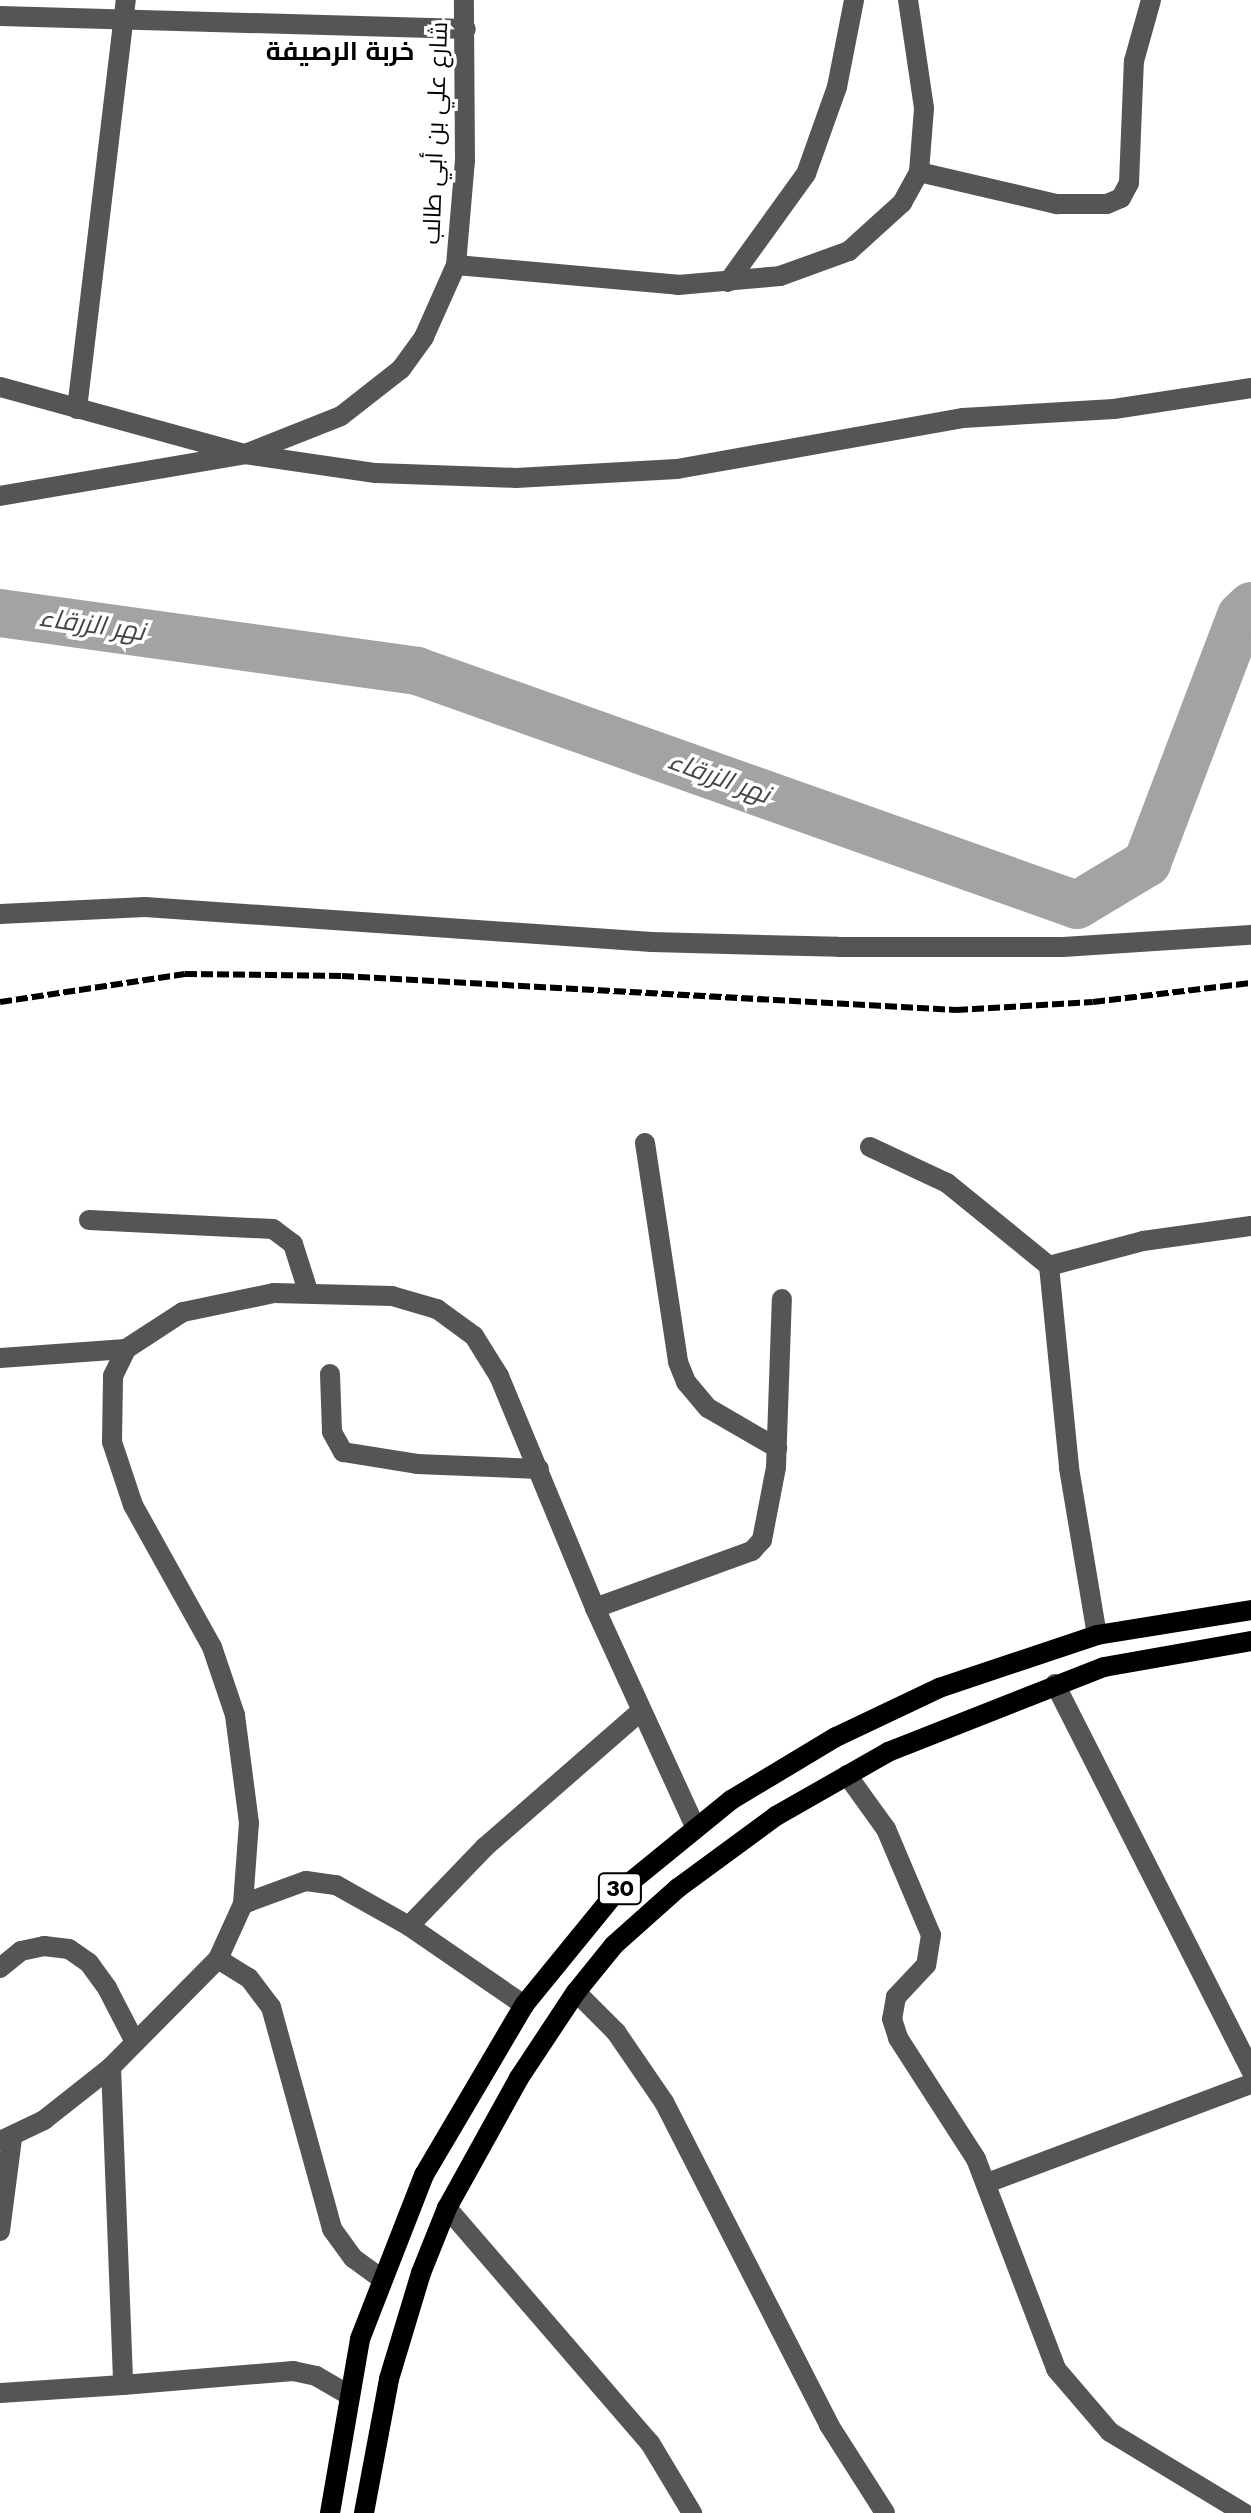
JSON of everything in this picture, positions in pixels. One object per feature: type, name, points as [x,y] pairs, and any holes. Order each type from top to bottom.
[{"type":"main road","name":"30","points":[[330,2513],[347,2394],[382,2279],[437,2151],[524,2005],[577,1934],[653,1860],[695,1826],[836,1737],[898,1707],[975,1673],[1097,1635],[1251,1610]]},
{"type":"main road","name":"30","points":[[364,2513],[398,2344],[447,2208],[488,2128],[576,1992],[614,1945],[678,1888],[776,1816],[938,1728],[1055,1684],[1149,1656],[1251,1641]]},
{"type":"main road","points":[[653,1860],[678,1888]]},
{"type":"street","name":"شارع علي بن أبي طالب","points":[[0,496],[245,454],[316,428],[371,396],[424,337],[456,265],[464,175],[464,0]]},
{"type":"street","points":[[728,282],[806,174],[837,87],[854,0]]},
{"type":"street","points":[[456,265],[602,281],[728,282],[780,276],[849,251],[902,203],[919,172],[924,108],[908,0]]},
{"type":"street","points":[[919,172],[1057,204],[1107,204],[1121,198],[1129,183],[1134,61],[1151,0]]},
{"type":"street","points":[[0,16],[125,10],[466,29]]},
{"type":"street","points":[[77,409],[125,10]]},
{"type":"street","points":[[0,387],[245,454],[376,473],[615,475],[747,460],[963,418],[1114,409],[1251,388]]},
{"type":"street","name":"شارع علي بن أبي طالب","points":[[0,483],[62,486]]},
{"type":"street","points":[[0,914],[145,907],[652,942],[838,947],[1063,947],[1251,935]]},
{"type":"street","points":[[645,1143],[678,1362],[686,1382],[708,1408],[777,1448]]},
{"type":"street","points":[[870,1147],[947,1183],[1049,1266],[1069,1468],[1097,1635]]},
{"type":"street","points":[[89,1220],[273,1229],[293,1244],[308,1291]]},
{"type":"street","points":[[1049,1266],[1143,1241],[1251,1226]]},
{"type":"street","points":[[0,2231],[6,2140],[111,2067],[218,1959],[243,1904],[247,1787],[225,1681],[196,1614],[133,1505],[112,1442],[113,1376],[126,1349],[161,1323],[205,1304],[308,1291],[415,1300],[457,1321],[488,1355],[539,1469],[595,1608],[695,1826]]},
{"type":"street","points":[[595,1608],[752,1551],[766,1529],[777,1448],[782,1299]]},
{"type":"street","points":[[0,1358],[126,1349]]},
{"type":"street","points":[[330,1374],[332,1432],[343,1452],[417,1464],[539,1469]]},
{"type":"street","points":[[1055,1684],[1251,2070]]},
{"type":"street","points":[[409,1926],[485,1847],[641,1711]]},
{"type":"street","points":[[847,1775],[886,1829],[931,1935],[926,1965],[896,1997],[892,2019],[898,2038],[950,2112],[987,2183],[1039,2334],[1080,2401],[1145,2456],[1244,2513]]},
{"type":"street","points":[[243,1904],[289,1885],[321,1881],[357,1894],[524,2005]]},
{"type":"street","points":[[0,1968],[21,1951],[44,1946],[69,1949],[98,1975],[135,2042]]},
{"type":"street","points":[[218,1959],[249,1978],[271,2007],[332,2229],[353,2258],[382,2279]]},
{"type":"street","points":[[576,1992],[616,2032],[664,2102],[829,2425],[885,2513]]},
{"type":"street","points":[[111,2067],[123,2385]]},
{"type":"street","points":[[987,2183],[1251,2084]]},
{"type":"street","points":[[447,2208],[643,2434],[692,2513]]},
{"type":"street","points":[[0,2393],[293,2371],[316,2376],[347,2394]]},
{"type":"waterway","name":"نهر الزرقاء","points":[[0,613],[417,671],[1077,905],[1147,863],[1241,616],[1251,606]]},
{"type":"railway","points":[[0,1002],[185,974],[342,976],[956,1010],[1093,1002],[1251,983]]},
{"type":"district","name":"خربة الرصيفة","points":[[340,52]]}]
